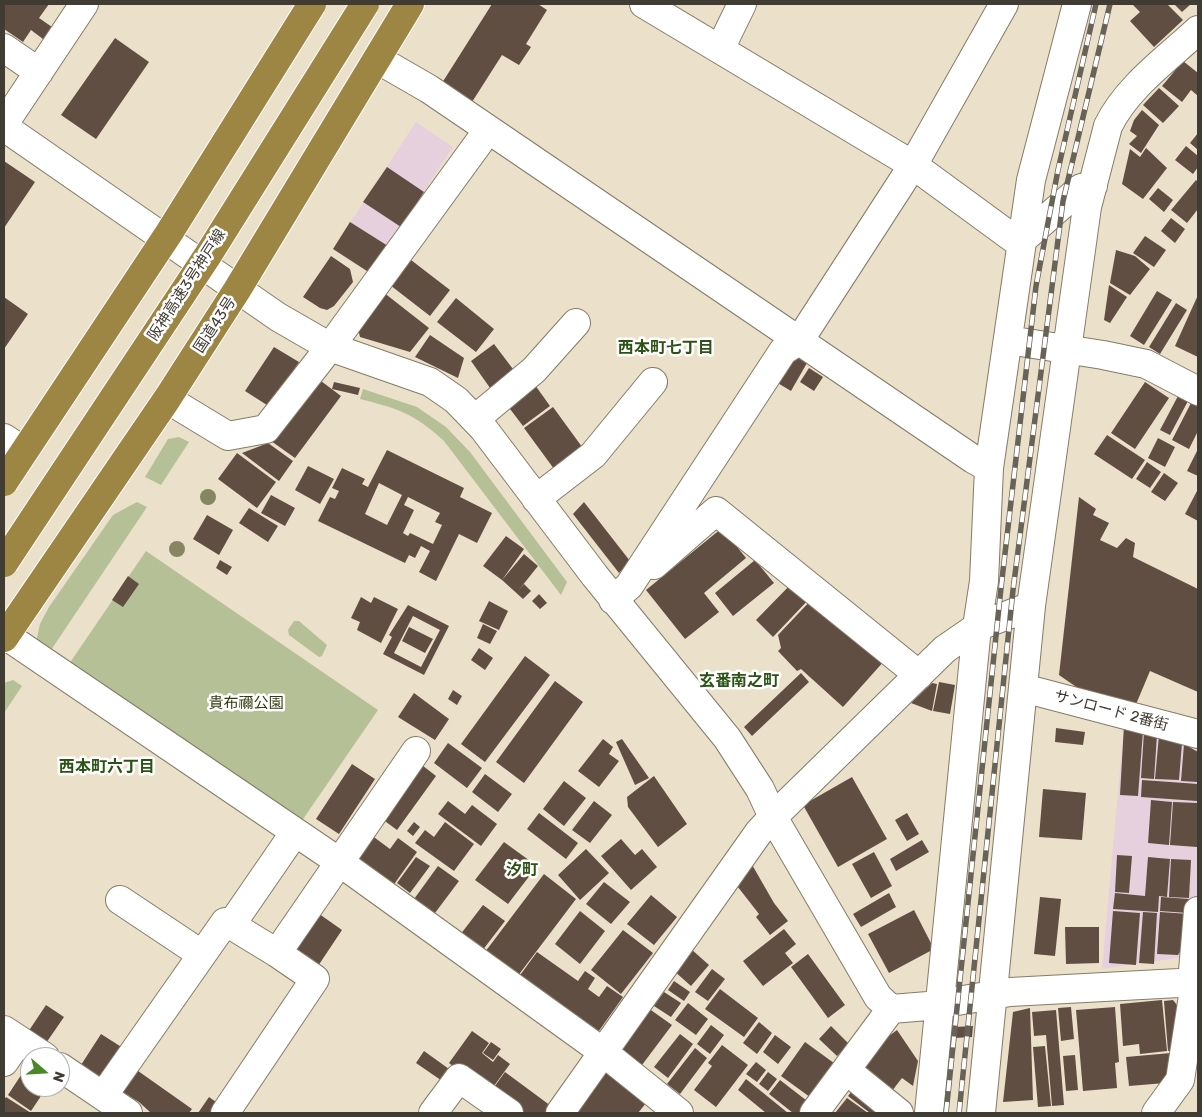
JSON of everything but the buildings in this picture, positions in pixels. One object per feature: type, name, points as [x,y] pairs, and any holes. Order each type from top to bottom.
[{"type":"highway","points":[[4,475],[12,444],[162,236],[307,4]]},
{"type":"highway","points":[[4,482],[169,233],[312,4]]},
{"type":"highway","name":"阪神高速3号神戸線","points":[[4,563],[208,255],[365,4]]},
{"type":"highway","name":"国道43号","points":[[4,636],[167,399],[237,290],[410,4]]},
{"type":"street","points":[[84,4],[4,126],[237,290],[330,347],[430,382],[456,400],[475,420],[536,499],[621,593],[727,738],[760,789],[773,816],[878,997],[891,1008],[940,1003],[993,994],[1195,982]]},
{"type":"street","points":[[644,4],[913,165],[1014,239],[1022,240],[1081,188],[1092,186]]},
{"type":"street","points":[[720,49],[742,4]]},
{"type":"street","points":[[621,593],[783,351],[799,341],[913,165],[1004,4]]},
{"type":"street","points":[[929,1113],[977,627],[984,581],[989,468],[1032,180],[1077,4]]},
{"type":"street","points":[[981,1113],[1031,606],[1087,206],[1108,126],[1114,114],[1139,84],[1198,30]]},
{"type":"street","points":[[4,48],[39,72]]},
{"type":"street","points":[[377,59],[429,89],[973,459],[989,468]]},
{"type":"street","points":[[167,399],[228,436],[266,429],[330,347],[488,130]]},
{"type":"street","points":[[475,420],[534,370],[576,323]]},
{"type":"street","points":[[1008,340],[1146,364],[1198,391]]},
{"type":"street","points":[[536,499],[593,455],[653,382]]},
{"type":"street","points":[[621,593],[716,511],[919,674]]},
{"type":"street","points":[[560,1113],[759,832],[773,816],[945,649],[977,627],[1031,606]]},
{"type":"street","points":[[4,636],[338,861],[603,1052],[679,1113]]},
{"type":"street","name":"サンロード 2番街","points":[[1023,688],[1198,734]]},
{"type":"street","points":[[277,953],[338,861],[416,751]]},
{"type":"street","points":[[231,925],[295,832]]},
{"type":"street","points":[[120,900],[201,954]]},
{"type":"street","points":[[1156,1113],[1180,1080],[1195,982],[1198,911]]},
{"type":"street","points":[[103,1096],[225,922],[277,953],[315,979],[225,1113]]},
{"type":"street","points":[[814,1113],[891,1008]]},
{"type":"street","points":[[4,1062],[11,1035],[30,1047]]},
{"type":"street","points":[[846,1070],[899,1113]]},
{"type":"street","points":[[70,1074],[128,1113]]},
{"type":"street","points":[[433,1113],[459,1078],[509,1113]]},
{"type":"shaded area","points":[[416,122],[453,147],[370,273],[333,249]]},
{"type":"shaded area","points":[[1124,725],[1198,729],[1198,955],[1102,969]]},
{"type":"green space","points":[[363,389],[417,407],[446,427],[470,452],[567,582],[561,595],[444,441],[423,424],[405,413],[360,399]]},
{"type":"green space","points":[[179,437],[189,442],[161,485],[145,477],[168,439]]},
{"type":"green space","points":[[137,502],[147,507],[49,653],[36,642],[40,624],[49,607],[113,515]]},
{"type":"green space","name":"貴布禰公園","points":[[146,551],[378,710],[299,825],[67,667]]},
{"type":"green space","points":[[294,621],[299,621],[327,645],[322,656],[319,657],[289,635],[288,630]]},
{"type":"green space","points":[[13,680],[22,686],[4,713],[4,683]]},
{"type":"railway","points":[[946,1113],[1001,588],[1036,286],[1058,170],[1096,4]]},
{"type":"railway","points":[[959,1113],[1013,590],[1063,201],[1110,4]]},
{"type":"district","name":"西本町七丁目","points":[[666,348]]},
{"type":"district","name":"玄番南之町","points":[[739,681]]},
{"type":"district","name":"西本町六丁目","points":[[107,767]]},
{"type":"district","name":"汐町","points":[[522,870]]}]
